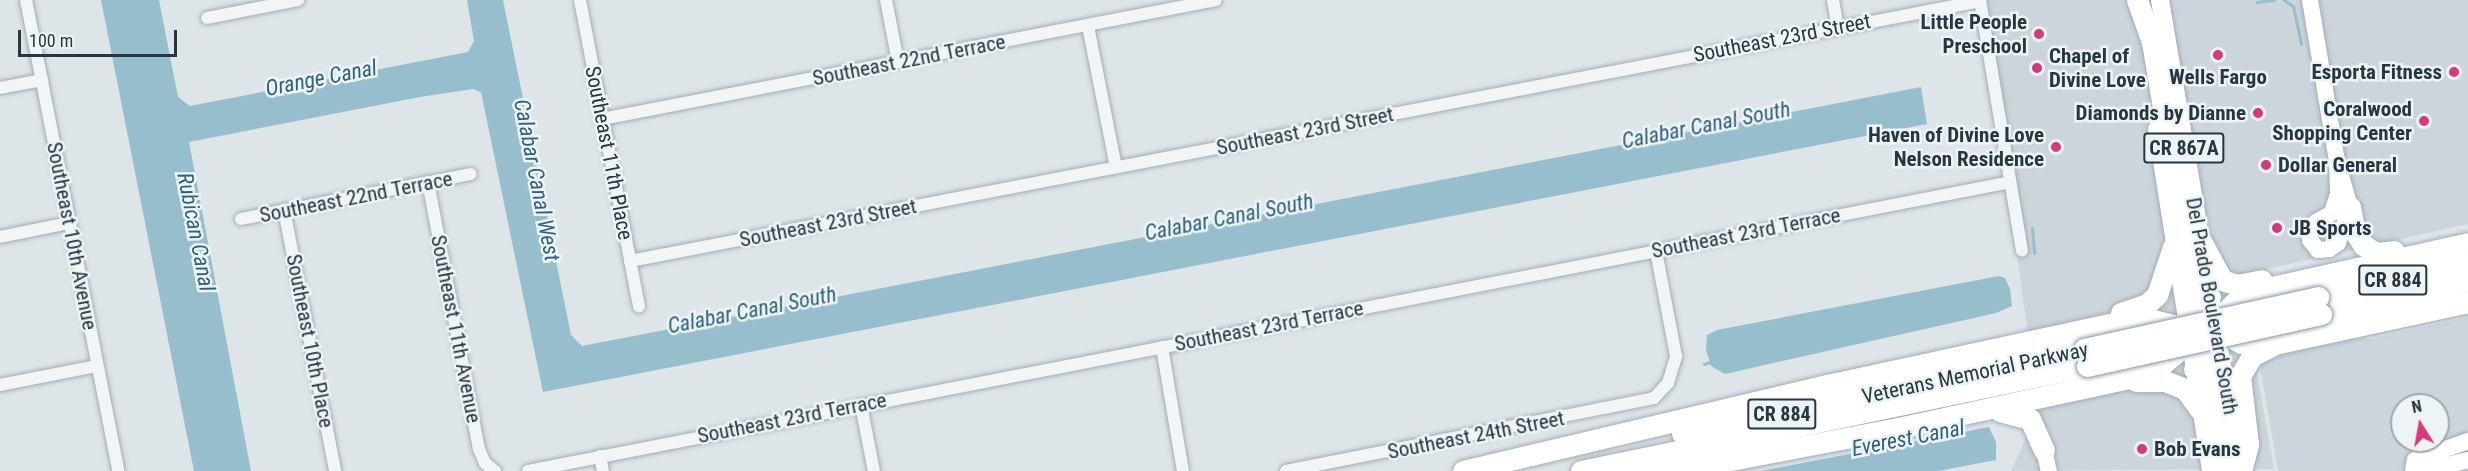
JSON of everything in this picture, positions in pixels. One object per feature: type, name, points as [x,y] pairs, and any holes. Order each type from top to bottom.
[{"type":"highway","points":[[2137,0],[2152,42],[2193,287],[2211,318],[2246,344],[2277,344],[2468,302]]},
{"type":"highway","points":[[2350,207],[2357,238],[2376,253],[2468,236]]},
{"type":"highway","points":[[2201,241],[2213,270],[2231,285],[2335,264],[2368,265],[2468,243]]},
{"type":"highway","points":[[2065,332],[2147,304],[2163,284],[2173,247]]},
{"type":"highway","name":"Veterans Memorial Parkway","points":[[1581,471],[2085,357],[2316,296],[2468,264]]},
{"type":"highway","points":[[1646,471],[1720,462],[2117,382],[2157,369],[2192,339],[2211,318],[2245,295],[2316,296],[2368,265]]},
{"type":"highway","name":"Veterans Memorial Parkway","points":[[2316,296],[2468,281]]},
{"type":"highway","points":[[2313,336],[2286,332],[2276,309],[2282,290],[2316,296]]},
{"type":"highway","points":[[2335,332],[2368,333],[2468,311]]},
{"type":"highway","points":[[1464,471],[2065,332],[2141,317],[2168,322],[2192,339],[2209,365],[2214,469]]},
{"type":"highway","points":[[2065,332],[2116,328],[2127,336],[2131,350],[2127,365],[2094,387]]},
{"type":"highway","points":[[2192,339],[2194,369]]},
{"type":"highway","points":[[2240,471],[2248,444],[2240,376],[2252,356],[2277,344]]},
{"type":"highway","name":"Veterans Memorial Parkway","points":[[1479,471],[2085,357]]},
{"type":"highway","points":[[2117,382],[2165,381],[2189,391],[2200,410]]},
{"type":"highway","points":[[2044,450],[2045,415],[2071,392]]},
{"type":"highway","points":[[1982,410],[2026,416],[2044,450]]},
{"type":"main road","name":"Del Prado Boulevard South","points":[[2137,0],[2173,247],[2192,339]]},
{"type":"main road","name":"Del Prado Boulevard South","points":[[2160,0],[2201,241],[2211,318],[2240,471]]},
{"type":"main road","name":"Del Prado Boulevard South","points":[[2194,369],[2200,410],[2214,469]]},
{"type":"street","name":"Southeast 10th Avenue","points":[[26,0],[118,471]]},
{"type":"street","points":[[207,18],[245,5],[298,0]]},
{"type":"street","name":"Southeast 11th Place","points":[[580,0],[639,306]]},
{"type":"street","points":[[886,0],[898,62]]},
{"type":"street","name":"Southeast 22nd Terrace","points":[[602,119],[1216,0]]},
{"type":"street","points":[[1833,0],[1838,27]]},
{"type":"street","points":[[1980,0],[2022,250]]},
{"type":"street","name":"Southeast 23rd Street","points":[[630,261],[1980,0]]},
{"type":"street","points":[[2310,0],[2337,161],[2350,207],[2338,243],[2323,250],[2314,247],[2309,236],[2312,226],[2332,213],[2338,202],[2337,161]]},
{"type":"street","points":[[1088,26],[1116,167]]},
{"type":"street","points":[[0,88],[42,80]]},
{"type":"street","name":"Southeast 22nd Terrace","points":[[242,219],[471,174]]},
{"type":"street","name":"Southeast 11th Avenue","points":[[428,182],[479,449],[494,471]]},
{"type":"street","name":"Southeast 23rd Terrace","points":[[528,471],[2010,183]]},
{"type":"street","name":"Southeast 10th Place","points":[[284,210],[335,471]]},
{"type":"street","points":[[0,237],[69,223]]},
{"type":"street","name":"Southeast 24th Street","points":[[1286,471],[1643,403],[1662,391],[1673,374],[1676,356],[1656,251]]},
{"type":"street","points":[[1162,346],[1184,471]]},
{"type":"street","points":[[0,385],[97,366]]},
{"type":"street","points":[[861,405],[874,471]]},
{"type":"street","points":[[2413,471],[2415,460],[2468,441]]},
{"type":"street","points":[[2044,450],[2049,471]]},
{"type":"street","points":[[600,456],[603,471]]},
{"type":"street","points":[[2423,471],[2468,460]]},
{"type":"shaded area","points":[[1980,0],[2468,0],[2468,224],[2240,275],[2274,469],[2011,471],[2039,409]]},
{"type":"shaded area","points":[[2468,317],[2468,434],[2450,445],[2450,393],[2390,393],[2390,453],[2436,453],[2406,471],[2278,471],[2260,366],[2274,352],[2336,338],[2370,339]]},
{"type":"water","points":[[101,0],[159,0],[178,97],[190,106],[468,52],[474,41],[467,0],[503,0],[571,335],[582,346],[1921,87],[1927,124],[543,392],[481,92],[473,89],[420,97],[189,142],[251,471],[194,471]]},
{"type":"water","points":[[1999,276],[2005,278],[2010,289],[2012,306],[1996,313],[1725,374],[1711,366],[1706,350],[1707,335],[1717,330]]},
{"type":"water","points":[[1989,427],[1996,442],[1996,460],[1938,471],[1761,471]]},
{"type":"waterway","points":[[2257,2],[2274,0]]},
{"type":"waterway","points":[[2284,0],[2293,6],[2301,44]]},
{"type":"waterway","points":[[2032,228],[2034,253]]},
{"type":"waterway","points":[[1704,364],[1710,362]]},
{"type":"place","name":"Little People Preschool","points":[[2039,34]]},
{"type":"place","name":"Wells Fargo","points":[[2218,55]]},
{"type":"place","name":"Chapel of Divine Love","points":[[2037,68]]},
{"type":"place","name":"Esporta Fitness","points":[[2454,72]]},
{"type":"place","name":"Diamonds by Dianne","points":[[2258,113]]},
{"type":"place","name":"Coralwood Shopping Center","points":[[2424,121]]},
{"type":"place","name":"Haven of Divine Love Nelson Residence","points":[[2056,147]]},
{"type":"place","name":"Dollar General","points":[[2266,165]]},
{"type":"place","name":"JB Sports","points":[[2277,228]]},
{"type":"place","name":"Bob Evans","points":[[2142,449]]},
{"type":"water label","name":"Orange Canal","points":[[321,78]]},
{"type":"water label","name":"Calabar Canal South","points":[[1706,125]]},
{"type":"water label","name":"Calabar Canal West","points":[[537,180]]},
{"type":"water label","name":"Calabar Canal South","points":[[1229,217]]},
{"type":"water label","name":"Rubican Canal","points":[[196,232]]},
{"type":"water label","name":"Calabar Canal South","points":[[752,310]]},
{"type":"water label","name":"Everest Canal","points":[[1908,438]]}]
